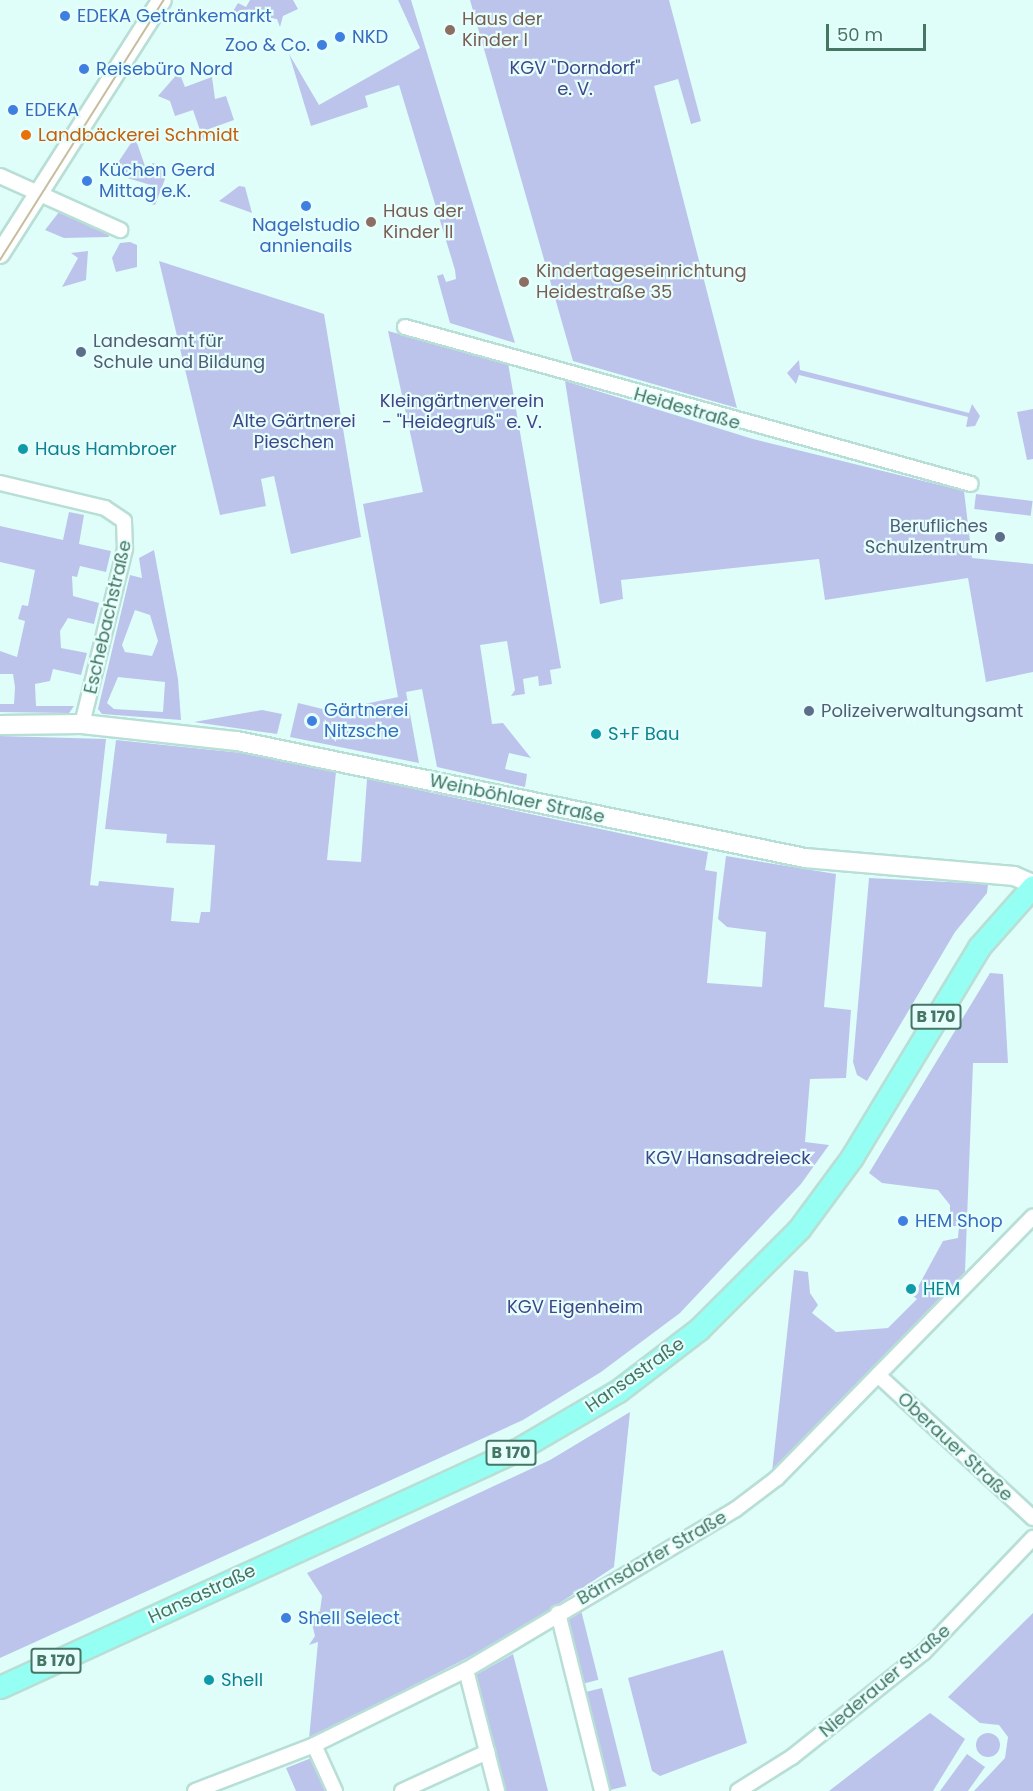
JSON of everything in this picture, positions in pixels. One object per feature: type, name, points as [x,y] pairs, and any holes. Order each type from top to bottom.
[{"type":"main road","name":"Hansastraße","points":[[0,1687],[517,1450],[618,1391],[699,1329],[799,1229],[852,1157],[979,947],[1033,885]]},
{"type":"street","points":[[0,254],[162,0]]},
{"type":"street","points":[[0,176],[39,196],[120,230]]},
{"type":"street","name":"Heidestraße","points":[[405,327],[971,484]]},
{"type":"street","name":"Eschebachstraße","points":[[0,483],[117,514],[128,530],[82,724]]},
{"type":"street","name":"Weinböhlaer Straße","points":[[0,725],[82,724],[281,748],[805,858],[1014,876],[1033,885]]},
{"type":"street","name":"Bärnsdorfer Straße","points":[[195,1791],[314,1745],[466,1670],[757,1494],[1033,1217]]},
{"type":"street","name":"Oberauer Straße","points":[[878,1375],[1032,1515]]},
{"type":"street","name":"Niederauer Straße","points":[[738,1791],[751,1784],[924,1652],[1033,1538]]},
{"type":"street","points":[[558,1613],[602,1791]]},
{"type":"street","points":[[466,1670],[497,1791]]},
{"type":"street","points":[[314,1745],[335,1791]]},
{"type":"street","points":[[402,1791],[487,1752]]},
{"type":"green space","points":[[250,0],[293,0],[298,9],[283,16],[280,27],[277,19],[232,13],[238,3],[246,7]]},
{"type":"green space","points":[[398,0],[411,0],[515,343],[450,323],[437,276],[443,274],[446,282],[456,279],[455,270],[399,85],[365,96],[368,107],[311,126],[289,54],[319,105],[420,48]]},
{"type":"green space","name":"KGV \"Dorndorf\" e. V.","points":[[470,0],[669,0],[701,121],[691,124],[678,79],[654,86],[737,408],[573,361]]},
{"type":"green space","points":[[179,72],[185,87],[212,77],[215,99],[226,96],[234,120],[209,129],[211,136],[203,139],[193,110],[175,116],[170,101],[158,96]]},
{"type":"green space","points":[[135,137],[146,169],[153,163],[160,166],[165,179],[155,205],[147,203],[154,186],[124,177],[119,161]]},
{"type":"green space","points":[[239,186],[245,187],[252,213],[219,201]]},
{"type":"green space","points":[[59,212],[108,232],[109,237],[64,238],[45,230]]},
{"type":"green space","points":[[130,242],[137,245],[137,267],[116,272],[112,258],[120,243]]},
{"type":"green space","points":[[88,251],[86,280],[62,287],[78,258],[71,253]]},
{"type":"green space","name":"Alte Gärtnerei Pieschen","points":[[159,261],[324,314],[361,537],[291,554],[274,476],[261,479],[266,506],[220,515]]},
{"type":"green space","name":"Kleingärtnerverein - \"Heidegruß\" e. V.","points":[[388,331],[508,363],[561,668],[550,670],[552,684],[539,686],[538,676],[523,679],[525,694],[511,696],[515,690],[507,641],[480,645],[492,724],[503,723],[531,758],[509,753],[505,769],[527,774],[525,787],[437,767],[422,689],[406,692],[419,763],[290,737],[298,703],[331,711],[398,697],[363,504],[423,492]]},
{"type":"green space","points":[[799,360],[800,370],[969,413],[972,404],[980,416],[975,426],[966,427],[968,417],[799,375],[796,384],[787,373]]},
{"type":"green space","points":[[565,381],[753,439],[964,491],[972,558],[1033,564],[1033,672],[986,682],[968,578],[825,600],[819,559],[621,580],[623,599],[600,604]]},
{"type":"green space","points":[[1033,409],[1033,459],[1027,460],[1017,412]]},
{"type":"green space","points":[[976,494],[1033,501],[1031,516],[974,509]]},
{"type":"green space","points":[[69,512],[84,515],[79,544],[111,551],[106,572],[80,566],[77,577],[72,576],[73,596],[99,603],[94,624],[68,618],[60,631],[61,648],[87,653],[81,675],[53,669],[50,681],[35,684],[36,706],[74,706],[69,713],[0,712],[0,704],[14,704],[15,687],[13,674],[0,674],[0,651],[17,657],[25,621],[18,619],[22,605],[28,606],[35,570],[0,562],[0,526],[63,540]]},
{"type":"green space","points":[[154,550],[178,679],[181,720],[102,714],[98,709],[130,575],[142,578],[139,558]],"holes":[[[135,610],[150,615],[158,641],[152,656],[125,652],[122,645]],[[118,677],[165,682],[163,712],[114,709],[107,703]]]},
{"type":"green space","points":[[262,710],[282,714],[277,734],[194,722]]},
{"type":"green space","points":[[0,736],[106,739],[90,885],[98,886],[99,881],[174,888],[171,921],[199,923],[201,912],[210,912],[215,845],[166,843],[167,834],[105,829],[116,740],[242,753],[336,772],[327,860],[361,862],[367,779],[708,852],[705,870],[717,872],[707,983],[762,987],[766,932],[727,927],[718,919],[726,856],[836,874],[824,1007],[851,1010],[846,1078],[810,1079],[805,1142],[829,1145],[801,1184],[680,1313],[601,1372],[523,1420],[0,1658]]},
{"type":"green space","points":[[869,878],[988,884],[987,893],[955,932],[867,1081],[857,1075],[853,1062]]},
{"type":"green space","points":[[990,973],[1003,974],[1008,1063],[973,1063],[965,1272],[772,1472],[794,1270],[808,1272],[810,1293],[818,1305],[812,1313],[836,1332],[888,1328],[917,1299],[913,1296],[943,1241],[958,1238],[959,1226],[950,1226],[950,1205],[938,1190],[882,1183],[869,1173]]},
{"type":"green space","points":[[630,1412],[614,1567],[510,1636],[309,1739],[318,1642],[309,1645],[315,1636],[310,1616],[320,1611],[322,1596],[307,1573],[550,1460]]},
{"type":"green space","points":[[581,1610],[598,1680],[581,1684],[564,1614]]},
{"type":"green space","points":[[1033,1613],[1033,1791],[974,1791],[1005,1758],[1008,1737],[999,1725],[980,1723],[948,1697]]},
{"type":"green space","points":[[723,1650],[747,1743],[660,1776],[652,1771],[628,1678]]},
{"type":"green space","points":[[513,1654],[548,1791],[503,1791],[474,1676]]},
{"type":"green space","points":[[602,1688],[626,1786],[607,1791],[583,1693]]},
{"type":"green space","points":[[930,1713],[965,1739],[933,1791],[829,1791]]},
{"type":"green space","points":[[988,1733],[997,1736],[1000,1745],[997,1754],[988,1757],[979,1754],[976,1745],[979,1736]]},
{"type":"green space","points":[[967,1754],[985,1767],[968,1791],[940,1791]]},
{"type":"green space","points":[[314,1757],[329,1791],[296,1791],[286,1768]]},
{"type":"tram line","points":[[0,260],[164,0]]},
{"type":"place","name":"EDEKA Getränkemarkt","points":[[65,16]]},
{"type":"place","name":"Haus der Kinder I","points":[[450,30]]},
{"type":"place","name":"NKD","points":[[340,37]]},
{"type":"place","name":"Zoo & Co.","points":[[322,45]]},
{"type":"place","name":"Reisebüro Nord","points":[[84,69]]},
{"type":"place","name":"EDEKA","points":[[13,110]]},
{"type":"place","name":"Landbäckerei Schmidt","points":[[26,135]]},
{"type":"place","name":"Küchen Gerd Mittag e.K.","points":[[87,181]]},
{"type":"place","name":"Nagelstudio annienails","points":[[306,206]]},
{"type":"place","name":"Haus der Kinder II","points":[[371,222]]},
{"type":"place","name":"Kindertageseinrichtung Heidestraße 35","points":[[524,282]]},
{"type":"place","name":"Landesamt für Schule und Bildung","points":[[81,352]]},
{"type":"place","name":"Haus Hambroer","points":[[23,449]]},
{"type":"place","name":"Berufliches Schulzentrum","points":[[1000,537]]},
{"type":"place","name":"Polizeiverwaltungsamt","points":[[809,711]]},
{"type":"place","name":"Gärtnerei Nitzsche","points":[[312,721]]},
{"type":"place","name":"S+F Bau","points":[[596,734]]},
{"type":"place","name":"HEM Shop","points":[[903,1221]]},
{"type":"place","name":"HEM","points":[[911,1289]]},
{"type":"place","name":"Shell Select","points":[[286,1618]]},
{"type":"place","name":"Shell","points":[[209,1680]]},
{"type":"park label","name":"KGV Hansadreieck","points":[[728,1158]]},
{"type":"park label","name":"KGV Eigenheim","points":[[575,1307]]}]
